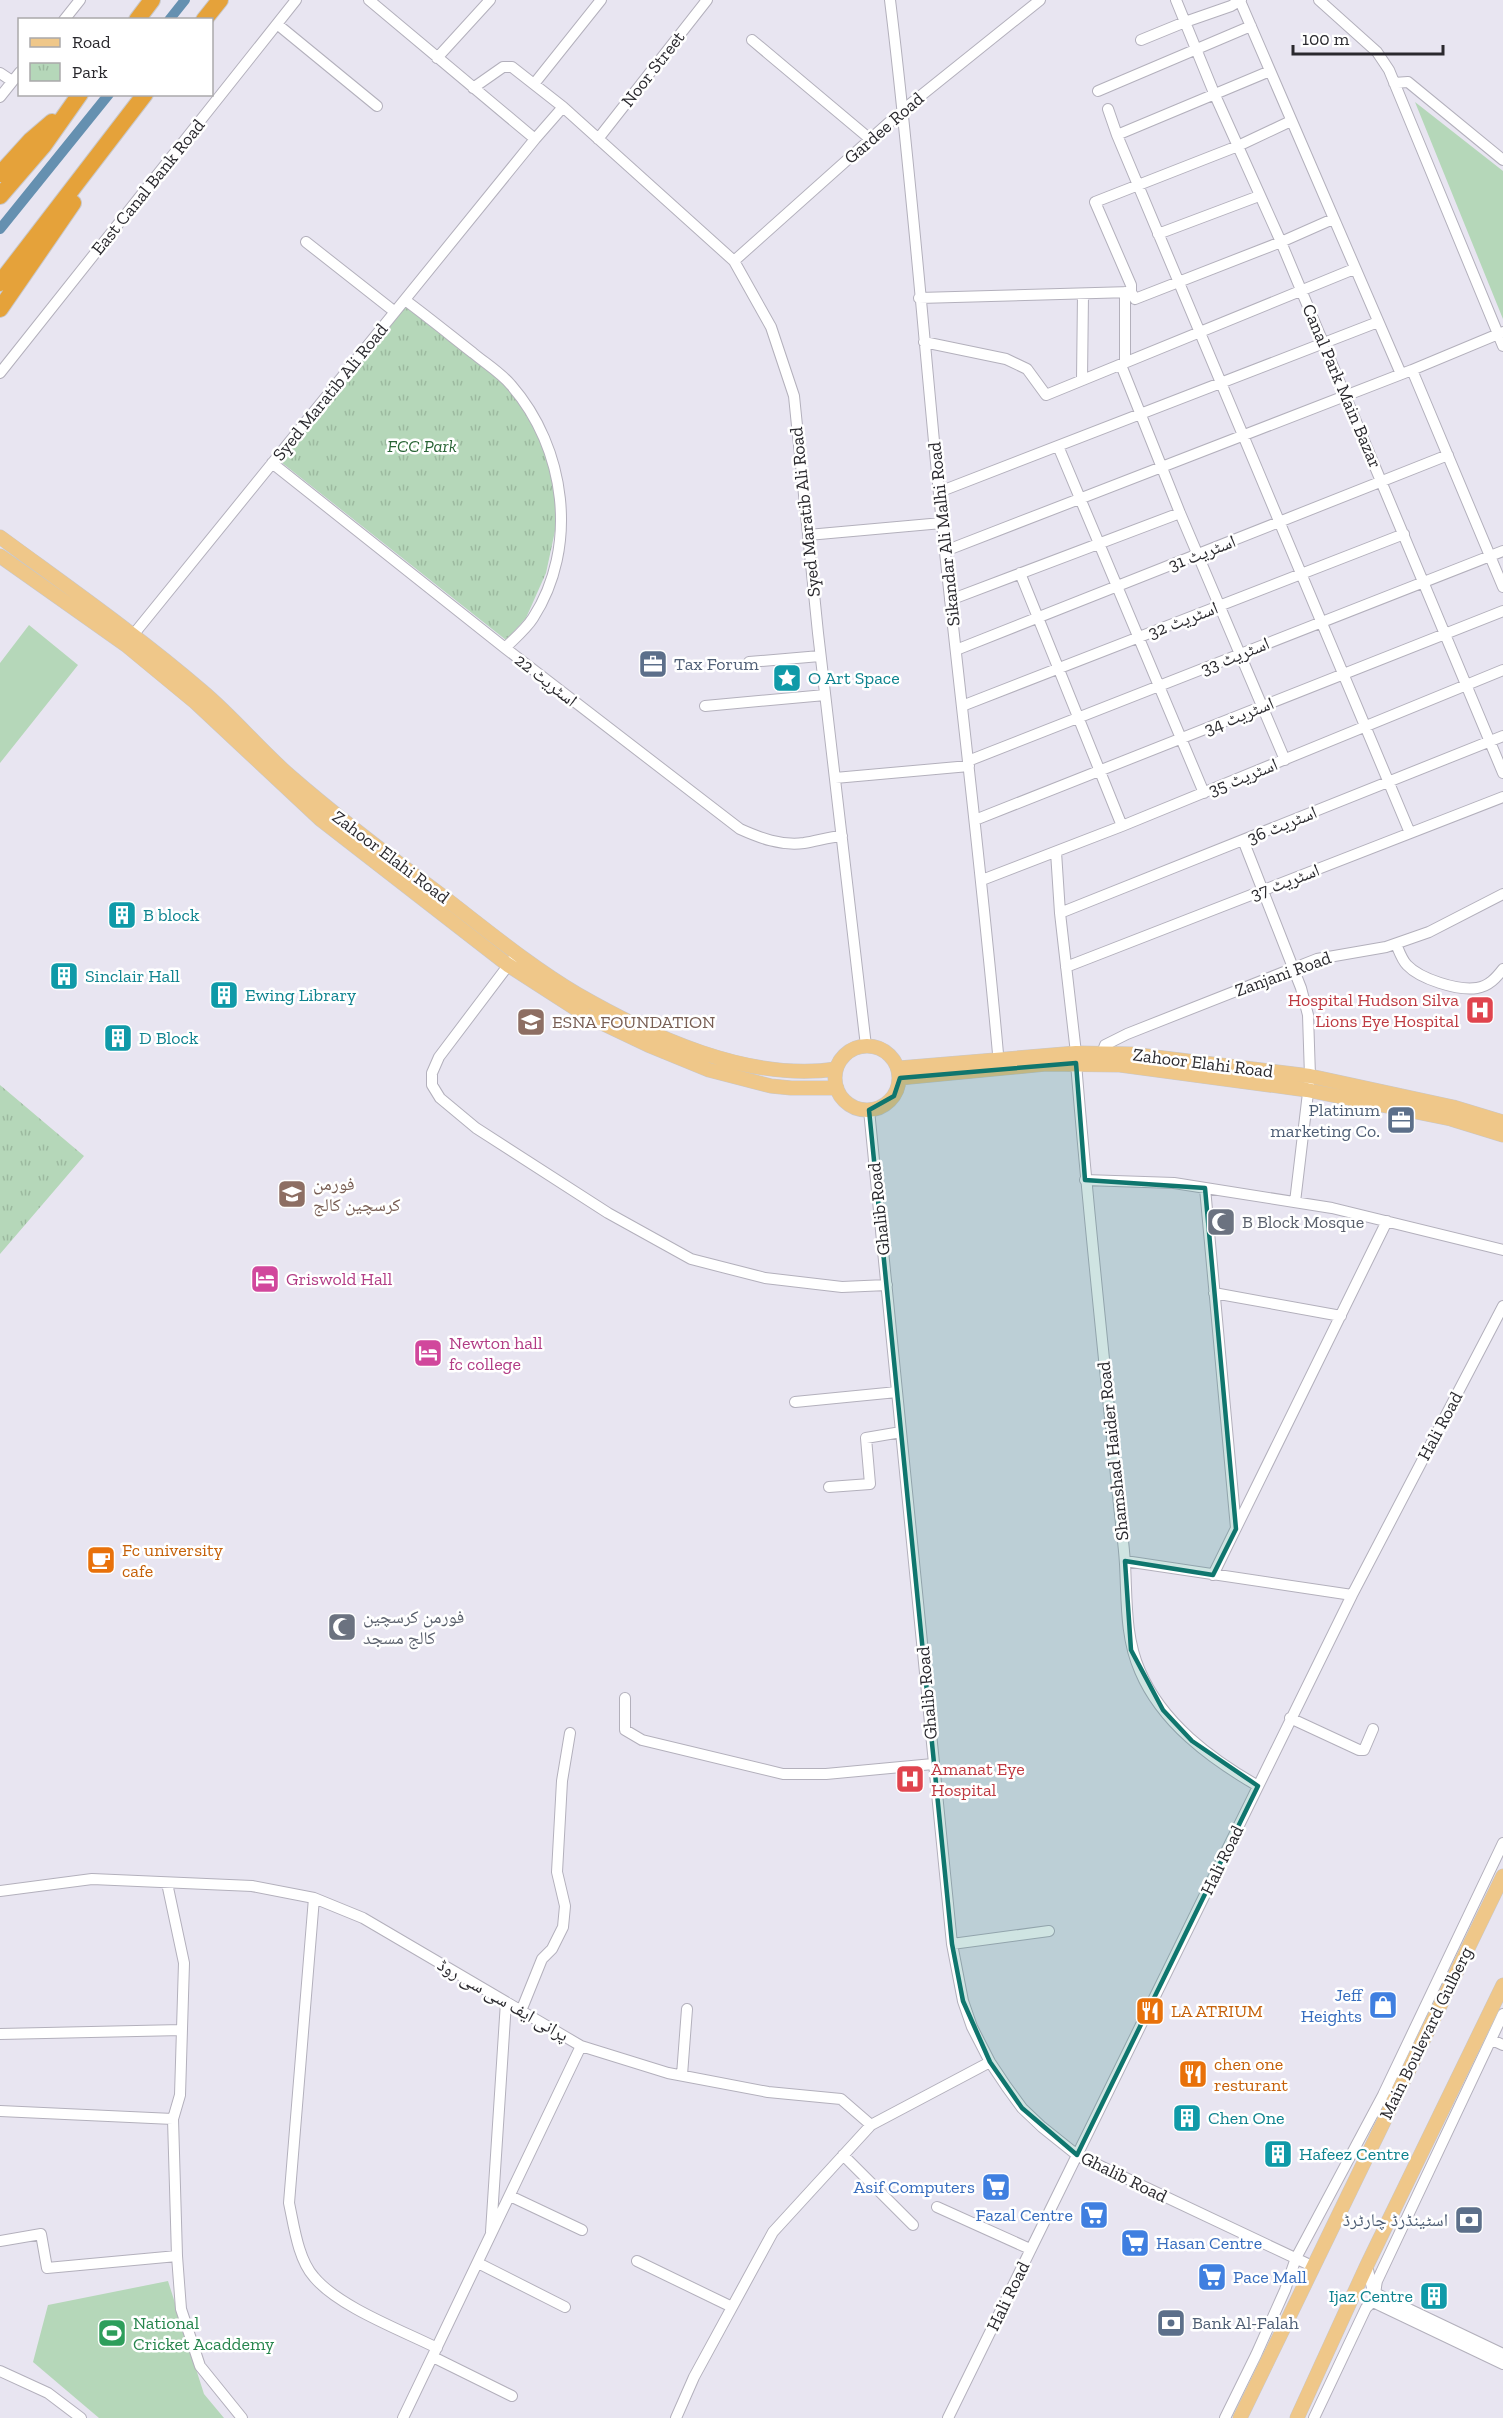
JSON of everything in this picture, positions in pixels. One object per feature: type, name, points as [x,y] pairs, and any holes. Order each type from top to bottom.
[{"type":"highway","points":[[138,18],[152,0]]},
{"type":"highway","points":[[206,18],[220,0]]},
{"type":"highway","points":[[0,283],[143,96]]},
{"type":"highway","points":[[0,174],[31,140],[77,98]]},
{"type":"highway","points":[[0,196],[44,145],[77,98]]},
{"type":"highway","points":[[0,309],[65,216],[113,135]]},
{"type":"main road","name":"Zahoor Elahi Road","points":[[0,537],[129,640],[320,819],[508,965],[587,1016],[648,1045],[709,1070],[791,1089],[837,1088]]},
{"type":"main road","name":"Zahoor Elahi Road","points":[[0,556],[204,692],[264,752],[332,812],[517,953],[576,994],[642,1028],[710,1055],[790,1073],[836,1070]]},
{"type":"main road","points":[[856,1047],[877,1047],[886,1052],[899,1073],[894,1096],[887,1103],[869,1110],[859,1109],[842,1097],[837,1088],[836,1070],[847,1053],[856,1047]]},
{"type":"main road","name":"Zahoor Elahi Road","points":[[899,1073],[1076,1058],[1102,1053],[1166,1057],[1453,1107],[1503,1122]]},
{"type":"main road","name":"Zahoor Elahi Road","points":[[1076,1058],[1140,1068],[1308,1083],[1451,1119],[1503,1135]]},
{"type":"main road","name":"Main Boulevard Gulberg","points":[[1240,2418],[1503,1876]]},
{"type":"main road","points":[[1297,2418],[1367,2265],[1503,1985]]},
{"type":"street","points":[[66,18],[80,0]]},
{"type":"street","name":"East Canal Bank Road","points":[[0,373],[296,0]]},
{"type":"street","points":[[369,0],[534,139]]},
{"type":"street","points":[[437,58],[490,0]]},
{"type":"street","points":[[534,84],[601,0]]},
{"type":"street","name":"Noor Street","points":[[598,139],[707,0]]},
{"type":"street","name":"Sikandar Ali Malhi Road","points":[[890,0],[903,110],[919,298],[950,600],[982,880],[999,1064]]},
{"type":"street","name":"Gardee Road","points":[[734,261],[903,110],[1040,0]]},
{"type":"street","name":"Canal Park Main Bazar","points":[[1176,0],[1214,93],[1302,291],[1503,773]]},
{"type":"street","points":[[1141,40],[1231,6],[1241,0],[1354,269],[1401,374]]},
{"type":"street","points":[[1319,0],[1377,52],[1394,83],[1500,333],[1503,346]]},
{"type":"street","points":[[277,24],[377,106]]},
{"type":"street","points":[[1098,91],[1251,26]]},
{"type":"street","points":[[752,40],[870,139]]},
{"type":"street","points":[[473,88],[503,67],[512,67],[563,107]]},
{"type":"street","points":[[1117,135],[1270,71]]},
{"type":"street","points":[[0,73],[12,81]]},
{"type":"street","points":[[0,97],[18,74]]},
{"type":"street","points":[[1394,83],[1408,82],[1503,160]]},
{"type":"street","name":"Syed Maratib Ali Road","points":[[129,640],[534,139],[563,107],[734,261],[771,327],[794,396],[820,656],[866,1046]]},
{"type":"street","points":[[1108,109],[1178,282],[1410,833]]},
{"type":"street","points":[[1285,760],[1161,467],[1123,364],[1128,292],[1131,285],[1095,202],[1238,146],[1292,121]]},
{"type":"street","points":[[1158,234],[1259,196]]},
{"type":"street","points":[[919,298],[1128,292],[1135,299],[1281,242],[1333,219]]},
{"type":"street","points":[[306,242],[395,312]]},
{"type":"street","points":[[924,342],[1006,359],[1027,369],[1046,395],[1354,269]]},
{"type":"street","points":[[1082,380],[1083,294]]},
{"type":"street","points":[[405,300],[510,385],[541,430],[554,466],[558,480],[561,523],[560,549],[554,573],[532,621],[505,648]]},
{"type":"street","points":[[939,492],[1378,322]]},
{"type":"street","points":[[945,551],[1412,370],[1500,333]]},
{"type":"street","points":[[1412,370],[1503,587]]},
{"type":"street","points":[[1058,447],[1204,793]]},
{"type":"street","name":"اسٹریٹ 31","points":[[956,650],[1448,455]]},
{"type":"street","name":"اسٹریٹ 22","points":[[272,463],[505,648],[740,829],[761,838],[783,843],[805,843],[824,837],[842,836]]},
{"type":"street","points":[[950,600],[1180,513]]},
{"type":"street","points":[[808,535],[942,523]]},
{"type":"street","name":"اسٹریٹ 32","points":[[962,706],[1404,534]]},
{"type":"street","name":"اسٹریٹ 33","points":[[835,778],[969,764],[1158,686],[1503,551]]},
{"type":"street","points":[[1020,573],[1122,826]]},
{"type":"street","name":"اسٹریٹ 34","points":[[975,820],[1503,611]]},
{"type":"street","points":[[749,662],[820,656]]},
{"type":"street","name":"اسٹریٹ 35","points":[[982,880],[1204,793],[1503,670]]},
{"type":"street","points":[[705,706],[825,695]]},
{"type":"street","name":"اسٹریٹ 36","points":[[1060,914],[1503,736]]},
{"type":"street","name":"اسٹریٹ 37","points":[[1066,967],[1503,797]]},
{"type":"street","points":[[1243,840],[1301,988],[1308,1015],[1308,1083],[1295,1202]]},
{"type":"street","name":"Shamshad Haider Road","points":[[1056,852],[1085,1180],[1125,1561],[1131,1650],[1141,1674],[1164,1710],[1192,1741],[1226,1768],[1258,1786]]},
{"type":"street","name":"Zanjani Road","points":[[1102,1053],[1103,1047],[1113,1040],[1293,969],[1331,955],[1396,944],[1429,932],[1503,894]]},
{"type":"street","points":[[1396,944],[1406,964],[1417,974],[1454,986],[1477,988],[1493,982],[1503,969]]},
{"type":"street","points":[[517,953],[439,1057],[432,1074],[432,1085],[440,1098],[467,1121],[608,1213],[691,1259],[765,1278],[842,1287],[887,1285]]},
{"type":"street","name":"Ghalib Road","points":[[869,1110],[952,1944],[963,2001],[972,2027],[990,2062],[1022,2108],[1077,2156],[1312,2266]]},
{"type":"street","points":[[1085,1180],[1174,1183],[1332,1208],[1503,1250]]},
{"type":"street","points":[[1205,1188],[1236,1529]]},
{"type":"street","points":[[1213,1575],[1387,1221]]},
{"type":"street","points":[[1214,1293],[1341,1316]]},
{"type":"street","name":"Hali Road","points":[[948,2418],[1290,1719],[1503,1306]]},
{"type":"street","points":[[795,1402],[897,1392]]},
{"type":"street","points":[[829,1487],[870,1484],[866,1438],[901,1432]]},
{"type":"street","points":[[1125,1561],[1352,1595]]},
{"type":"street","points":[[625,1698],[625,1730],[642,1740],[783,1774],[826,1774],[933,1764]]},
{"type":"street","points":[[1290,1719],[1359,1750],[1364,1750],[1367,1746],[1373,1729]]},
{"type":"street","points":[[521,2011],[542,1959],[552,1949],[563,1927],[566,1906],[557,1872],[562,1781],[570,1733]]},
{"type":"street","points":[[1224,2418],[1256,2355],[1285,2290],[1296,2258],[1383,2095],[1503,1843]]},
{"type":"street","name":"پرانی ایف سی سی روڈ","points":[[0,1891],[92,1879],[252,1886],[314,1898],[363,1918],[581,2046],[682,2075],[768,2092],[841,2099],[871,2125]]},
{"type":"street","points":[[167,1883],[184,1963],[180,2095],[173,2119],[177,2256],[182,2309],[200,2366],[242,2418]]},
{"type":"street","points":[[314,1898],[289,2203],[297,2242],[313,2276],[339,2299],[512,2396]]},
{"type":"street","points":[[952,1944],[1049,1931]]},
{"type":"street","points":[[490,2238],[506,2002]]},
{"type":"street","points":[[682,2075],[687,2009]]},
{"type":"street","points":[[1314,2418],[1366,2308],[1375,2298],[1377,2281],[1503,2014]]},
{"type":"street","points":[[0,2034],[182,2030]]},
{"type":"street","points":[[1492,2040],[1503,2045]]},
{"type":"street","points":[[403,2418],[581,2046]]},
{"type":"street","points":[[676,2418],[694,2377],[773,2232],[871,2125],[990,2062]]},
{"type":"street","points":[[0,2111],[173,2119]]},
{"type":"street","points":[[843,2155],[913,2225]]},
{"type":"street","points":[[510,2196],[582,2230]]},
{"type":"street","points":[[937,2207],[1030,2249]]},
{"type":"street","points":[[0,2241],[41,2234],[47,2268],[177,2256]]},
{"type":"street","points":[[637,2261],[732,2307]]},
{"type":"street","points":[[478,2263],[566,2307]]},
{"type":"street","points":[[1367,2265],[1375,2298],[1503,2364]]},
{"type":"street","points":[[1375,2298],[1503,2354]]},
{"type":"street","points":[[0,2371],[48,2393],[81,2418]]},
{"type":"highlighted area","points":[[1076,1063],[1085,1180],[1205,1188],[1236,1529],[1213,1575],[1125,1561],[1131,1650],[1163,1710],[1192,1741],[1258,1786],[1077,2155],[1022,2108],[990,2062],[963,2001],[952,1944],[869,1110],[894,1096],[900,1078]]},
{"type":"green space","points":[[1415,102],[1503,171],[1503,319]]},
{"type":"green space","name":"FCC Park","points":[[406,306],[491,372],[513,393],[538,433],[551,467],[556,496],[555,531],[546,573],[526,618],[506,640],[281,462]]},
{"type":"green space","points":[[29,625],[78,665],[0,763],[0,663]]},
{"type":"green space","points":[[0,1085],[84,1156],[0,1254]]},
{"type":"green space","name":"National Cricket Acaddemy","points":[[168,2281],[204,2394],[224,2418],[99,2418],[33,2362],[48,2305]]},
{"type":"waterway","points":[[171,18],[185,0]]},
{"type":"waterway","points":[[0,229],[107,96]]},
{"type":"place","name":"Tax Forum","points":[[653,664]]},
{"type":"place","name":"O Art Space","points":[[787,678]]},
{"type":"place","name":"B block","points":[[122,915]]},
{"type":"place","name":"Sinclair Hall","points":[[64,976]]},
{"type":"place","name":"Ewing Library","points":[[224,995]]},
{"type":"place","name":"Hospital Hudson Silva Lions Eye Hospital","points":[[1480,1010]]},
{"type":"place","name":"ESNA FOUNDATION","points":[[531,1022]]},
{"type":"place","name":"D Block","points":[[118,1038]]},
{"type":"place","name":"Platinum marketing Co.","points":[[1401,1120]]},
{"type":"place","name":"فورمن کرسچین کالج","points":[[292,1194]]},
{"type":"place","name":"B Block Mosque","points":[[1221,1222]]},
{"type":"place","name":"Griswold Hall","points":[[265,1279]]},
{"type":"place","name":"Newton hall fc college","points":[[428,1353]]},
{"type":"place","name":"Fc university cafe","points":[[101,1560]]},
{"type":"place","name":"فورمن کرسچین کالج مسجد","points":[[342,1627]]},
{"type":"place","name":"Amanat Eye Hospital","points":[[910,1779]]},
{"type":"place","name":"Jeff Heights","points":[[1383,2005]]},
{"type":"place","name":"LA ATRIUM","points":[[1150,2011]]},
{"type":"place","name":"chen one resturant","points":[[1193,2074]]},
{"type":"place","name":"Chen One","points":[[1187,2118]]},
{"type":"place","name":"Hafeez Centre","points":[[1278,2154]]},
{"type":"place","name":"Asif Computers","points":[[996,2187]]},
{"type":"place","name":"Fazal Centre","points":[[1094,2215]]},
{"type":"place","name":"اسٹینڈرڈ چارٹرڈ","points":[[1469,2220]]},
{"type":"place","name":"Hasan Centre","points":[[1135,2243]]},
{"type":"place","name":"Pace Mall","points":[[1212,2277]]},
{"type":"place","name":"Ijaz Centre","points":[[1434,2296]]},
{"type":"place","name":"Bank Al-Falah","points":[[1171,2323]]},
{"type":"place","name":"National Cricket Acaddemy","points":[[112,2333]]}]
